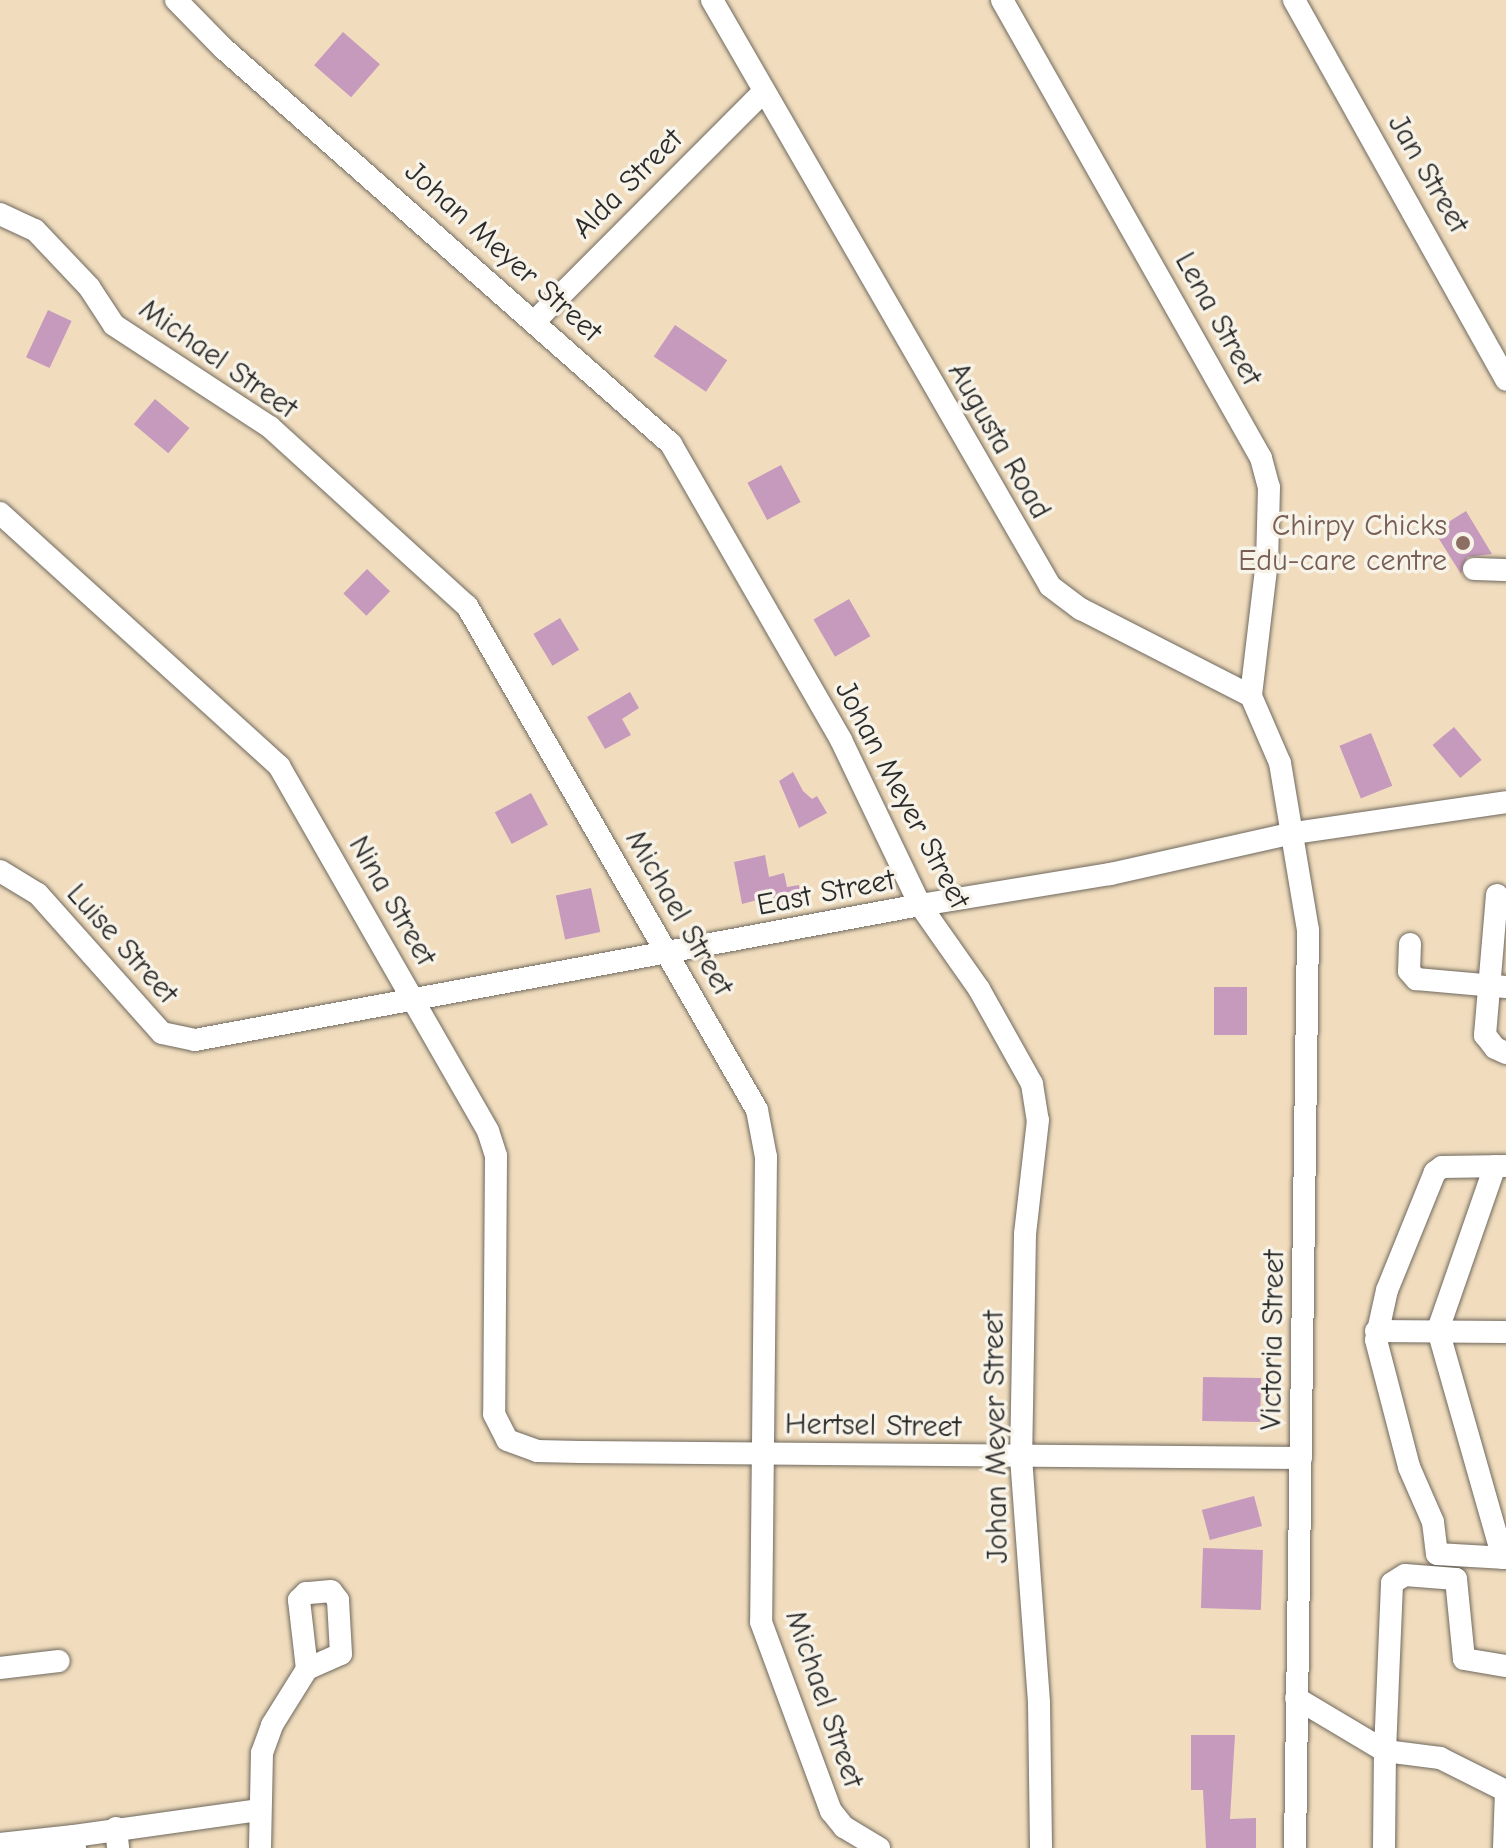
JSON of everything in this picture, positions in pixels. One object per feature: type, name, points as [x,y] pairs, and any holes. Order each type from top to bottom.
[{"type":"street","name":"Johan Meyer Street","points":[[176,0],[223,48],[536,320],[671,444],[841,740],[920,905],[979,989],[1026,1073],[1037,1104],[1025,1234],[1021,1457],[1039,1703],[1041,1848]]},
{"type":"street","name":"Augusta Road","points":[[712,0],[1050,586],[1081,609],[1251,696]]},
{"type":"street","name":"Lena Street","points":[[1002,0],[1261,458],[1269,487],[1266,575],[1251,696]]},
{"type":"street","name":"Jan Street","points":[[1294,0],[1506,380]]},
{"type":"street","name":"Alda Street","points":[[536,320],[764,91]]},
{"type":"street","name":"Michael Street","points":[[0,214],[35,230],[89,287],[114,325],[270,427],[451,588],[479,622],[757,1110],[764,1132],[764,1634],[831,1811],[844,1827],[879,1848]]},
{"type":"street","name":"Nina Street","points":[[0,513],[279,766],[488,1131],[496,1156],[494,1414],[499,1431]]},
{"type":"street","points":[[1474,569],[1506,570]]},
{"type":"street","points":[[1251,696],[1280,763],[1294,833]]},
{"type":"street","name":"East Street","points":[[205,1039],[920,905],[1110,874],[1294,833],[1506,802]]},
{"type":"street","name":"Victoria Street","points":[[1294,833],[1308,930],[1295,1848]]},
{"type":"street","name":"Luise Street","points":[[0,871],[38,894],[162,1033],[183,1041],[205,1039]]},
{"type":"street","points":[[1497,895],[1496,987],[1485,1035],[1495,1048],[1506,1053]]},
{"type":"street","points":[[1410,944],[1409,971],[1416,979],[1496,987]]},
{"type":"street","points":[[1501,1166],[1438,1330],[1504,1558],[1437,1554],[1433,1522],[1409,1467],[1376,1331],[1387,1290],[1435,1172],[1442,1167],[1501,1166]]},
{"type":"street","points":[[1376,1331],[1505,1333]]},
{"type":"street","name":"Hertsel Street","points":[[499,1431],[515,1445],[537,1451],[1301,1458]]},
{"type":"street","points":[[1384,1848],[1389,1591],[1395,1580],[1430,1574],[1456,1579],[1464,1659],[1506,1666]]},
{"type":"street","points":[[0,1668],[59,1661]]},
{"type":"street","points":[[260,1848],[258,1810],[262,1753],[272,1725],[307,1669]]},
{"type":"street","points":[[1296,1698],[1385,1751],[1440,1758],[1505,1790],[1504,1848]]},
{"type":"street","points":[[0,1844],[117,1838],[258,1810]]},
{"type":"building","points":[[343,32],[380,64],[351,97],[314,65]]},
{"type":"building","points":[[48,310],[72,321],[50,368],[26,357]]},
{"type":"building","points":[[675,325],[727,360],[706,392],[654,357]]},
{"type":"building","points":[[155,399],[189,428],[168,453],[134,424]]},
{"type":"building","points":[[781,465],[801,502],[767,520],[747,483]]},
{"type":"building","name":"Chirpy Chicks Edu-care centre","points":[[1466,511],[1492,554],[1467,557],[1461,574],[1434,531]]},
{"type":"building","points":[[367,569],[390,591],[366,616],[343,593]]},
{"type":"building","points":[[849,599],[870,636],[835,657],[813,620]]},
{"type":"building","points":[[560,618],[579,650],[552,666],[533,634]]},
{"type":"building","points":[[630,692],[639,708],[622,719],[631,735],[605,749],[587,717]]},
{"type":"building","points":[[1454,727],[1482,760],[1460,778],[1433,745]]},
{"type":"building","points":[[1371,733],[1392,786],[1361,799],[1339,746]]},
{"type":"building","points":[[793,772],[803,791],[812,799],[817,796],[827,813],[799,828],[779,781]]},
{"type":"building","points":[[531,793],[548,825],[512,844],[495,812]]},
{"type":"building","points":[[765,855],[769,877],[784,873],[787,887],[799,885],[801,900],[775,906],[773,896],[742,904],[734,862]]},
{"type":"building","points":[[591,888],[600,932],[565,940],[556,895]]},
{"type":"building","points":[[1214,987],[1247,987],[1247,1035],[1214,1035]]},
{"type":"building","points":[[1203,1377],[1261,1378],[1260,1422],[1202,1421]]},
{"type":"building","points":[[1254,1496],[1262,1526],[1210,1540],[1202,1510]]},
{"type":"building","points":[[1203,1548],[1263,1550],[1261,1610],[1201,1608]]},
{"type":"building","points":[[1191,1735],[1235,1735],[1230,1819],[1256,1818],[1256,1848],[1206,1848],[1203,1790],[1191,1790]]},
{"type":"place","name":"Chirpy Chicks Edu-care centre","points":[[1463,543]]}]
